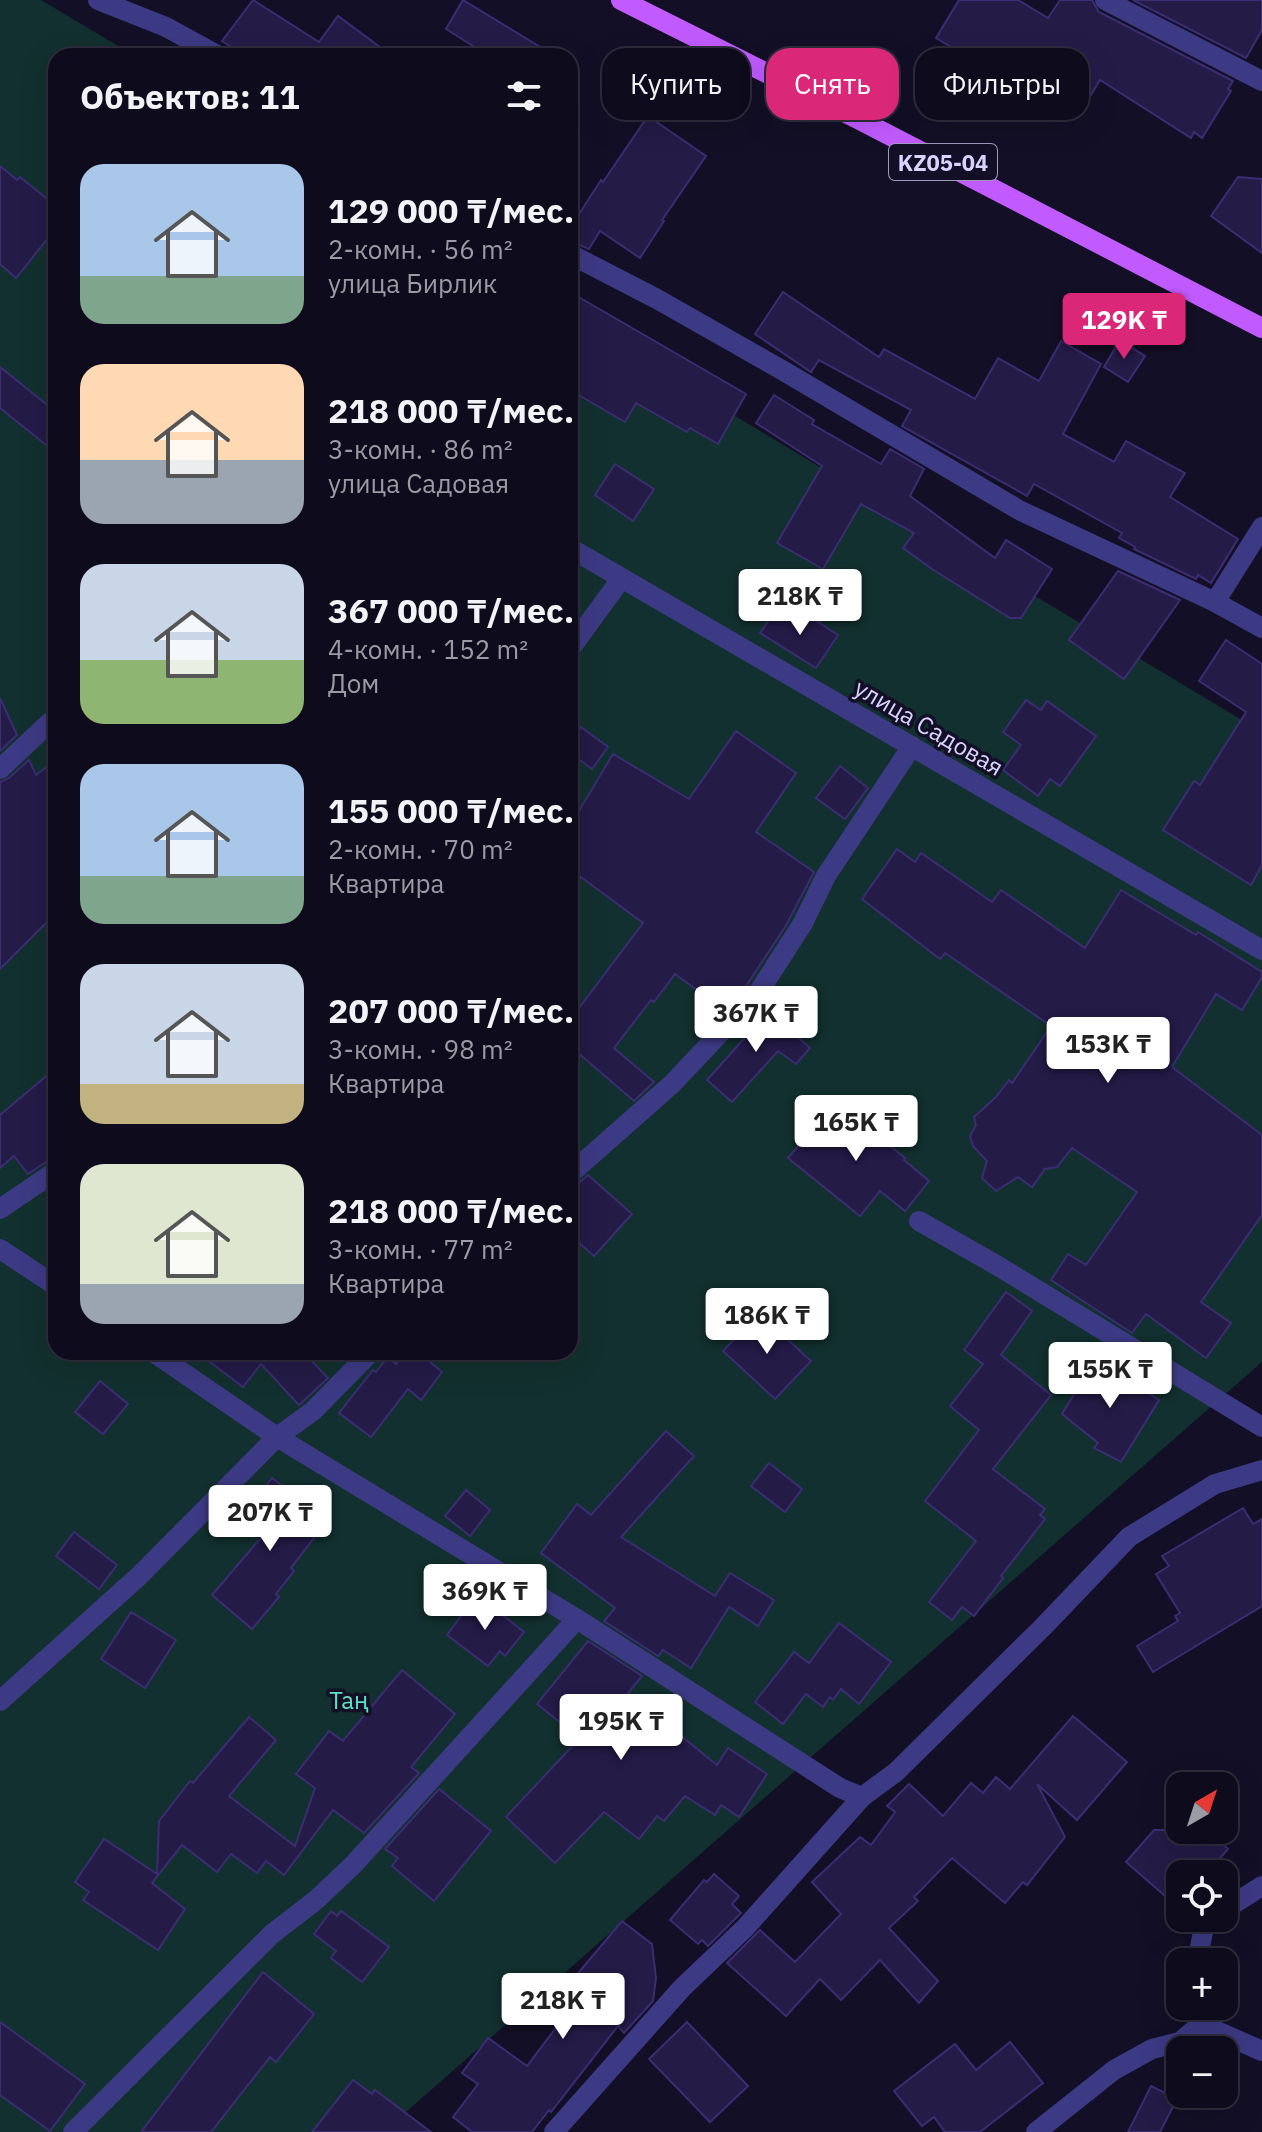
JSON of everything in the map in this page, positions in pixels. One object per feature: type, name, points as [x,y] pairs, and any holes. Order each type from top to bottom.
[{"type":"main road","name":"KZ05-04","points":[[621,0],[1262,328]]},
{"type":"street","points":[[98,0],[166,27],[204,48]]},
{"type":"street","points":[[1105,0],[1262,81]]},
{"type":"street","points":[[578,258],[713,331],[1019,510],[1215,602],[1262,628]]},
{"type":"street","points":[[1215,602],[1262,527]]},
{"type":"street","name":"улица Садовая","points":[[578,553],[1262,950]]},
{"type":"street","points":[[578,638],[621,579]]},
{"type":"street","points":[[0,769],[48,724]]},
{"type":"street","points":[[578,1167],[672,1084],[758,993],[803,923],[826,876],[912,746]]},
{"type":"street","points":[[0,1209],[48,1176]]},
{"type":"street","points":[[919,1221],[1262,1427]]},
{"type":"street","points":[[0,1249],[48,1281]]},
{"type":"street","points":[[165,1360],[277,1437],[577,1619],[840,1788],[862,1797]]},
{"type":"street","points":[[0,1701],[139,1576],[277,1437],[313,1411],[363,1360]]},
{"type":"street","points":[[554,2132],[682,1988],[745,1928],[862,1797],[907,1762],[1129,1537],[1215,1484],[1262,1470]]},
{"type":"street","points":[[73,2132],[272,1934],[316,1900],[353,1865],[577,1619]]},
{"type":"street","points":[[1238,1901],[1262,1886]]},
{"type":"street","points":[[1036,2132],[1114,2070],[1152,2049],[1180,2042],[1196,2020]]},
{"type":"street","points":[[1209,2020],[1262,2051]]},
{"type":"green space","name":"Таң","points":[[0,0],[41,0],[122,48],[48,48],[48,1360],[578,1360],[578,322],[1262,732],[1262,1362],[383,2132],[0,2132]]},
{"type":"building","points":[[253,0],[319,42],[338,16],[381,48],[233,48],[222,41]]},
{"type":"building","points":[[463,0],[542,48],[476,48],[446,29]]},
{"type":"building","points":[[959,0],[1018,0],[1048,18],[1060,0],[1092,0],[1099,12],[1233,81],[1228,89],[1231,91],[1202,138],[1194,132],[1191,138],[1100,80],[1089,98],[1089,48],[953,48],[936,38]]},
{"type":"building","points":[[1133,0],[1262,0],[1262,30],[1246,58]]},
{"type":"building","points":[[645,120],[654,120],[706,156],[640,258],[600,231],[589,249],[578,244],[578,216],[601,180],[603,182]]},
{"type":"building","points":[[0,166],[17,180],[20,177],[48,200],[48,238],[16,278],[0,264]]},
{"type":"building","points":[[1238,177],[1262,179],[1262,253],[1211,216]]},
{"type":"building","points":[[783,292],[879,357],[884,349],[975,399],[998,358],[1039,381],[1061,341],[1101,364],[1063,434],[1114,462],[1126,441],[1185,473],[1170,497],[1238,539],[1211,583],[1134,549],[1119,538],[1122,533],[1034,484],[1027,496],[902,426],[911,410],[819,360],[811,372],[755,334]]},
{"type":"building","points":[[578,297],[746,394],[718,444],[690,428],[687,432],[636,403],[625,422],[578,395]]},
{"type":"building","points":[[1120,340],[1145,356],[1128,382],[1104,367]]},
{"type":"building","points":[[0,367],[48,406],[48,447],[0,408]]},
{"type":"building","points":[[774,395],[814,420],[812,424],[881,464],[890,449],[924,469],[910,496],[995,558],[1006,540],[1052,569],[1021,618],[1010,618],[932,569],[903,548],[914,533],[861,504],[823,569],[777,543],[822,466],[756,423]]},
{"type":"building","points":[[615,464],[654,489],[633,521],[595,495]]},
{"type":"building","points":[[1118,571],[1180,600],[1124,679],[1069,640]]},
{"type":"building","points":[[776,610],[802,626],[809,616],[838,635],[816,668],[760,633]]},
{"type":"building","points":[[1226,640],[1262,664],[1262,865],[1251,885],[1163,830],[1194,781],[1200,785],[1246,712],[1199,681]]},
{"type":"building","points":[[0,698],[17,735],[0,751]]},
{"type":"building","points":[[1026,700],[1041,710],[1047,701],[1096,736],[1060,786],[1050,779],[1038,796],[1003,770],[1021,745],[1003,732]]},
{"type":"building","points":[[581,727],[608,747],[592,769],[578,759],[578,732]]},
{"type":"building","points":[[736,731],[796,773],[756,832],[814,872],[785,927],[744,989],[724,1010],[675,974],[654,1002],[651,1000],[614,1048],[654,1082],[634,1101],[578,1053],[578,1009],[643,923],[578,875],[578,813],[613,754],[689,799]]},
{"type":"building","points":[[29,760],[36,775],[48,766],[48,921],[0,969],[0,782]]},
{"type":"building","points":[[840,766],[868,788],[845,819],[816,798]]},
{"type":"building","points":[[897,849],[915,862],[921,853],[992,902],[1001,890],[1085,948],[1121,890],[1196,935],[1198,932],[1262,972],[1242,1010],[1216,994],[1172,1067],[1262,1135],[1262,1215],[1201,1302],[1231,1323],[1206,1358],[1146,1314],[1132,1333],[1051,1280],[1068,1254],[1086,1265],[1137,1192],[1072,1148],[1057,1167],[1045,1169],[1032,1187],[1018,1177],[996,1191],[982,1178],[987,1161],[973,1146],[970,1136],[976,1125],[974,1117],[1009,1080],[1012,1083],[1051,1026],[945,953],[940,959],[862,899]]},
{"type":"building","points":[[763,1007],[810,1048],[796,1064],[778,1051],[732,1102],[707,1080],[751,1031],[745,1026]]},
{"type":"building","points":[[48,1075],[48,1160],[28,1174],[14,1156],[0,1168],[0,1115]]},
{"type":"building","points":[[835,1101],[929,1181],[905,1211],[880,1191],[860,1216],[788,1158]]},
{"type":"building","points":[[588,1175],[632,1214],[594,1256],[578,1242],[578,1184]]},
{"type":"building","points":[[1006,1292],[1032,1311],[1001,1355],[1051,1395],[993,1469],[1045,1509],[1040,1515],[1045,1519],[974,1616],[962,1607],[952,1620],[929,1602],[976,1541],[925,1501],[979,1430],[950,1406],[983,1364],[964,1350]]},
{"type":"building","points":[[759,1313],[811,1361],[775,1399],[723,1351]]},
{"type":"building","points":[[208,1360],[311,1360],[328,1378],[299,1405],[261,1364],[243,1387]]},
{"type":"building","points":[[386,1360],[396,1364],[399,1360],[428,1360],[442,1372],[421,1400],[408,1389],[371,1437],[339,1413],[373,1370],[376,1372]]},
{"type":"building","points":[[1095,1360],[1159,1400],[1121,1462],[1094,1448],[1098,1443],[1062,1414]]},
{"type":"building","points":[[100,1381],[128,1404],[103,1434],[75,1412]]},
{"type":"building","points":[[666,1431],[694,1456],[621,1537],[715,1596],[730,1573],[774,1600],[758,1626],[729,1607],[691,1668],[663,1650],[658,1656],[604,1621],[615,1608],[541,1553],[577,1504],[591,1515]]},
{"type":"building","points":[[769,1463],[802,1489],[785,1512],[751,1486]]},
{"type":"building","points":[[272,1478],[328,1520],[291,1568],[294,1571],[276,1594],[279,1597],[252,1629],[212,1595],[271,1526],[248,1508]]},
{"type":"building","points":[[466,1490],[490,1510],[470,1536],[445,1516]]},
{"type":"building","points":[[1243,1508],[1253,1524],[1262,1519],[1262,1606],[1153,1672],[1137,1646],[1178,1621],[1175,1616],[1180,1613],[1156,1574],[1169,1566],[1162,1556]]},
{"type":"building","points":[[74,1532],[117,1565],[99,1589],[56,1556]]},
{"type":"building","points":[[477,1595],[524,1632],[505,1656],[500,1651],[488,1666],[447,1635]]},
{"type":"building","points":[[131,1612],[176,1640],[145,1688],[101,1659]]},
{"type":"building","points":[[839,1623],[891,1662],[859,1704],[841,1689],[823,1707],[806,1694],[783,1724],[755,1702],[794,1652],[809,1663]]},
{"type":"building","points":[[588,1641],[642,1676],[628,1693],[717,1765],[728,1748],[767,1774],[739,1817],[721,1805],[715,1815],[685,1796],[664,1821],[657,1816],[639,1839],[604,1812],[555,1863],[506,1817],[580,1738],[537,1704]]},
{"type":"building","points":[[402,1670],[455,1714],[411,1767],[419,1773],[364,1833],[333,1810],[284,1875],[266,1861],[257,1873],[231,1854],[217,1872],[182,1845],[152,1883],[185,1909],[158,1950],[83,1900],[89,1892],[75,1882],[104,1839],[157,1874],[159,1821],[190,1781],[193,1783],[249,1717],[276,1740],[229,1796],[295,1846],[315,1788],[296,1774],[329,1731],[343,1741]]},
{"type":"building","points":[[1073,1716],[1127,1762],[1077,1820],[1037,1784],[1065,1837],[1027,1885],[1023,1882],[1005,1903],[952,1858],[914,1897],[918,1901],[889,1928],[938,1981],[919,2003],[880,1960],[841,2000],[820,1979],[786,2016],[727,1963],[760,1930],[795,1962],[841,1914],[812,1882],[860,1837],[871,1845],[895,1812],[887,1806],[909,1784],[943,1816],[971,1783],[983,1793],[996,1777],[1010,1789]]},
{"type":"building","points":[[439,1789],[491,1831],[434,1901],[392,1866],[398,1858],[385,1849]]},
{"type":"building","points":[[1154,1830],[1166,1830],[1166,1844],[1222,1844],[1228,1849],[1218,1860],[1166,1860],[1166,1897],[1126,1862]]},
{"type":"building","points":[[714,1874],[739,1896],[732,1904],[741,1913],[708,1946],[702,1940],[698,1944],[670,1920],[704,1880],[707,1882]]},
{"type":"building","points":[[331,1911],[337,1916],[341,1911],[389,1947],[362,1982],[331,1958],[336,1951],[314,1934]]},
{"type":"building","points":[[622,1921],[652,1944],[656,1978],[653,2001],[624,2033],[618,2026],[532,2132],[472,2132],[453,2117],[478,2084],[462,2073],[488,2038],[527,2066],[586,1988],[574,1978]]},
{"type":"building","points":[[263,1972],[314,2014],[276,2062],[270,2057],[211,2132],[141,2132]]},
{"type":"building","points":[[0,2022],[85,2084],[50,2131],[0,2095]]},
{"type":"building","points":[[687,2022],[748,2086],[710,2122],[649,2059]]},
{"type":"building","points":[[1010,2042],[1043,2083],[980,2132],[945,2132],[934,2117],[922,2126],[894,2091],[955,2044],[976,2070]]},
{"type":"building","points":[[353,2080],[372,2094],[375,2090],[431,2132],[312,2132]]},
{"type":"building","points":[[1151,2086],[1166,2094],[1166,2108],[1172,2108],[1160,2132],[1128,2132]]}]
